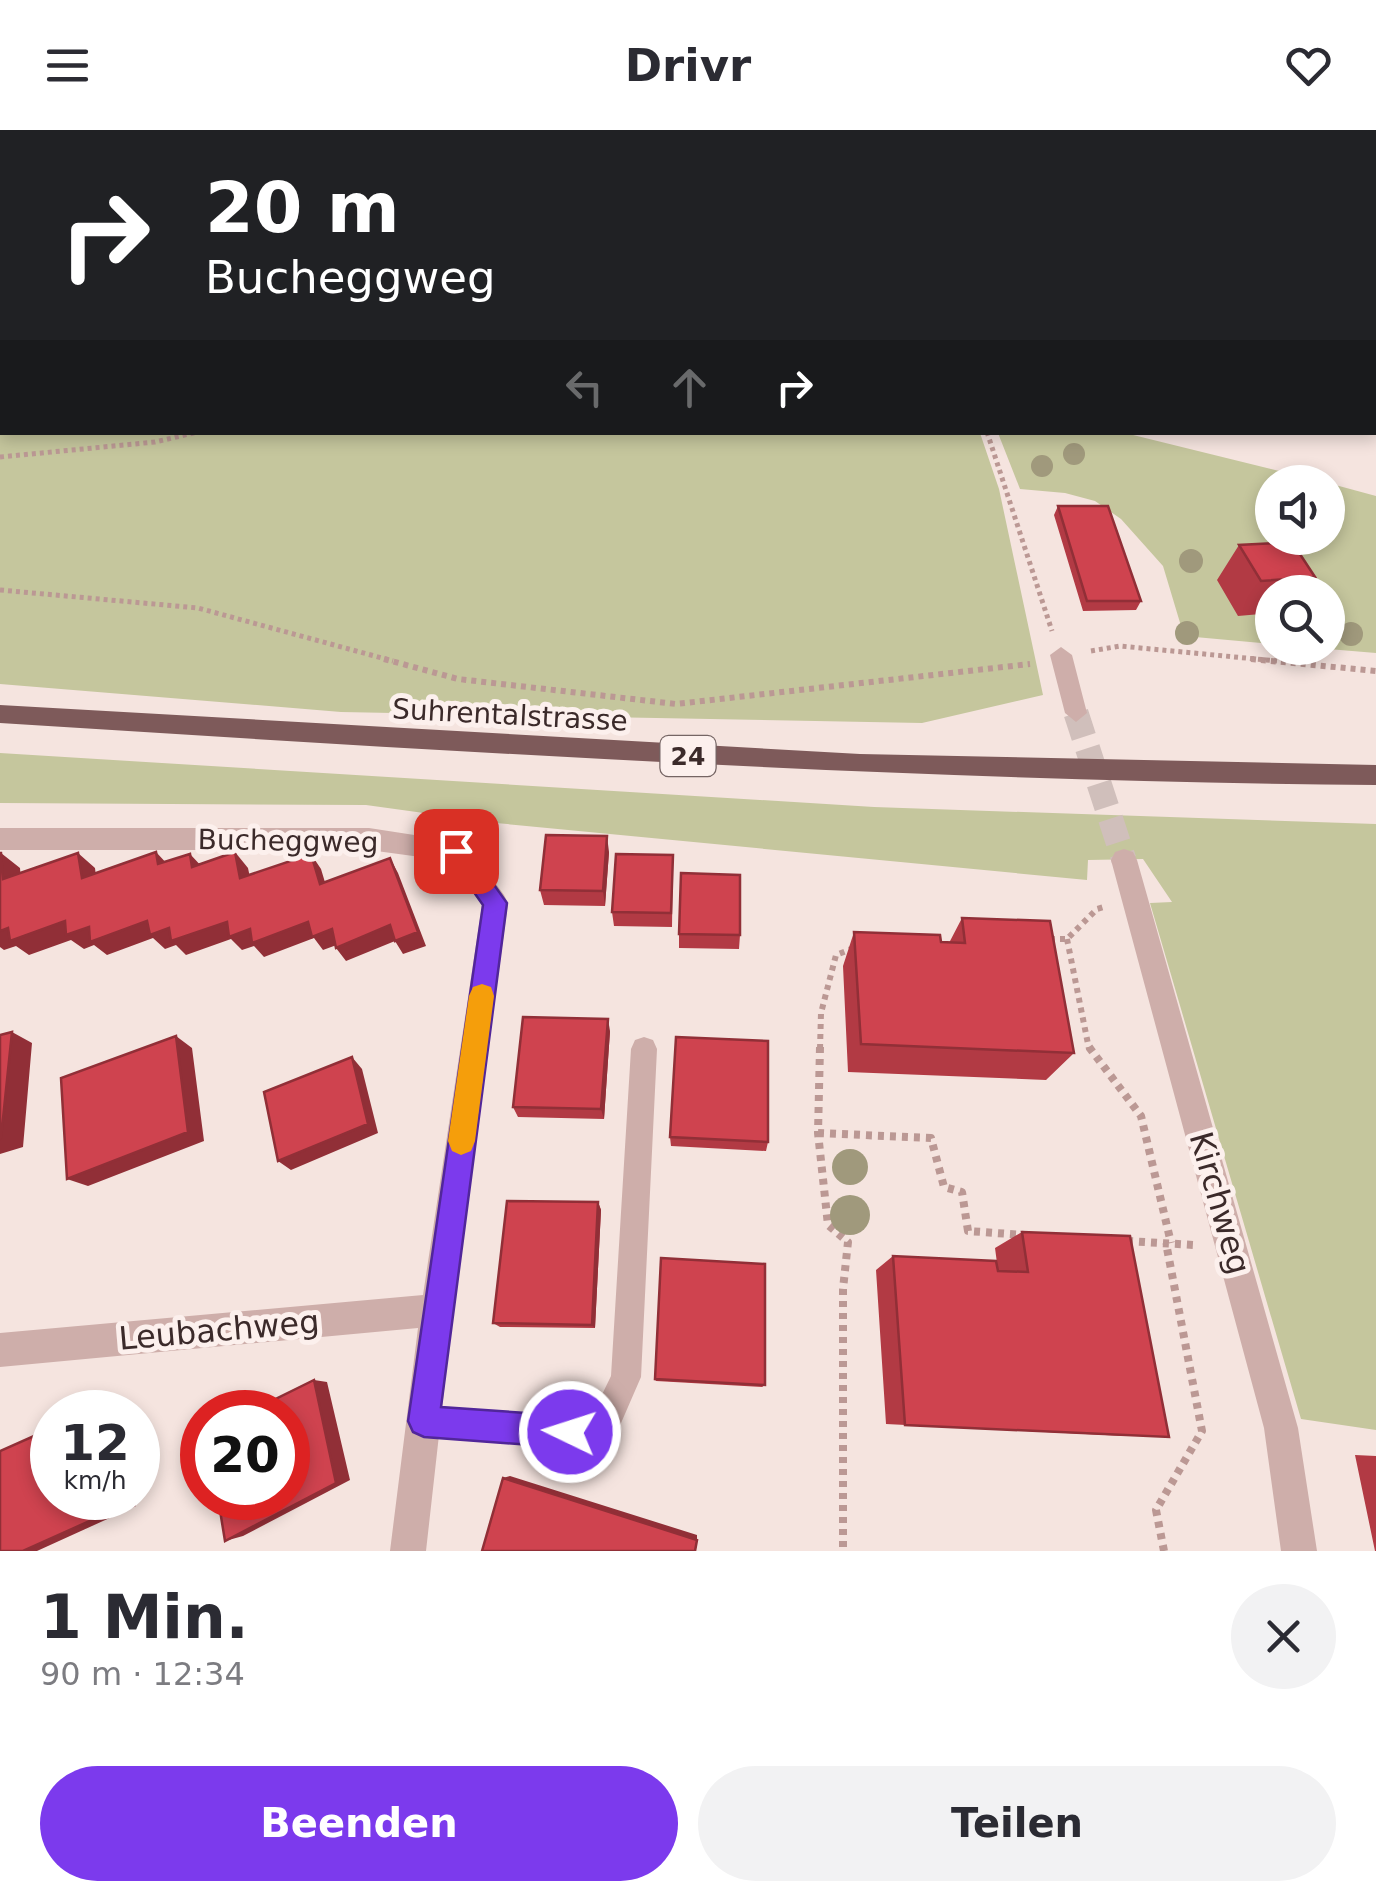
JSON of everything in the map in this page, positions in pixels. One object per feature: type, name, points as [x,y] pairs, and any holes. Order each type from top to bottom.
[{"type":"main road","name":"Suhrentalstrasse","points":[[0,714],[924,766],[1376,774]]},
{"type":"street","points":[[1061,655],[1076,712]]},
{"type":"street","name":"Bucheggweg","points":[[0,839],[369,839],[456,851],[495,903],[408,1551]]},
{"type":"street","name":"Kirchweg","points":[[1124,860],[1281,1428],[1299,1551]]},
{"type":"street","name":"Leubachweg","points":[[0,1350],[438,1310]]},
{"type":"lane","points":[[424,1421],[570,1432],[606,1419],[626,1377],[644,1049]]},
{"type":"path","points":[[0,456],[155,442],[185,435]]},
{"type":"path","points":[[988,435],[1061,655]]},
{"type":"path","points":[[0,590],[198,608],[458,679],[676,704],[1020,666],[1120,646],[1376,671]]},
{"type":"path","points":[[1030,939],[1067,939],[1097,909],[1134,899]]},
{"type":"path","points":[[1067,939],[1090,1053],[1141,1116],[1202,1431],[1156,1510],[1164,1551]]},
{"type":"path","points":[[843,1551],[843,1289],[848,1242],[828,1225],[818,1132],[821,1012],[836,955],[866,942]]},
{"type":"path","points":[[818,1132],[931,1138],[944,1187],[962,1192],[968,1231],[1027,1235]]},
{"type":"path","points":[[1106,1239],[1234,1249]]},
{"type":"green space","points":[[0,435],[981,435],[999,489],[1043,695],[922,723],[341,712],[0,684]]},
{"type":"green space","points":[[999,435],[1133,435],[1255,465],[1255,555],[1345,555],[1345,488],[1376,496],[1376,653],[1345,650],[1345,575],[1255,575],[1255,642],[1184,636],[1163,566],[1121,519],[1095,501],[1065,493],[1020,489]]},
{"type":"green space","points":[[0,753],[874,807],[1376,824],[1376,1430],[1301,1419],[1150,903],[1172,902],[1143,859],[1088,860],[1087,880],[496,823],[366,805],[0,803]]},
{"type":"building","points":[[1058,506],[1108,506],[1141,601],[1087,601]]},
{"type":"building","points":[[1255,544],[1255,555],[1301,555],[1314,575],[1257,575],[1239,545]]},
{"type":"building","points":[[546,835],[607,836],[603,891],[540,890]]},
{"type":"building","points":[[156,852],[158,864],[190,854],[192,867],[235,852],[240,878],[311,854],[320,884],[390,858],[418,932],[395,941],[390,925],[336,948],[332,929],[312,937],[308,922],[252,943],[250,929],[229,937],[227,922],[171,941],[169,928],[150,935],[147,921],[90,942],[89,927],[66,935],[65,921],[10,941],[8,928],[0,931],[0,853],[3,879],[78,853],[82,878]]},
{"type":"building","points":[[616,854],[673,855],[671,913],[612,912]]},
{"type":"building","points":[[681,873],[740,875],[740,935],[679,934]]},
{"type":"building","points":[[962,918],[1050,921],[1074,1053],[861,1044],[854,932],[940,935],[941,942],[965,943]]},
{"type":"building","points":[[523,1017],[608,1019],[601,1109],[513,1107]]},
{"type":"building","points":[[12,1032],[1,1138],[0,1139],[0,1035]]},
{"type":"building","points":[[176,1036],[188,1132],[67,1179],[61,1078]]},
{"type":"building","points":[[676,1037],[768,1041],[768,1142],[670,1137]]},
{"type":"building","points":[[352,1057],[368,1124],[278,1161],[264,1092]]},
{"type":"building","points":[[507,1201],[598,1202],[592,1325],[493,1323]]},
{"type":"building","points":[[1022,1232],[1130,1236],[1169,1437],[905,1425],[893,1256],[996,1261],[998,1271],[1028,1272]]},
{"type":"building","points":[[661,1258],[765,1264],[765,1385],[655,1379]]},
{"type":"building","points":[[314,1380],[336,1483],[310,1497],[310,1390],[294,1390]]},
{"type":"building","points":[[30,1438],[30,1520],[92,1520],[23,1551],[0,1551],[0,1451]]},
{"type":"building","points":[[503,1478],[697,1540],[695,1551],[482,1551]]},
{"type":"building","points":[[222,1520],[265,1520],[225,1541]]},
{"type":"tunnel","points":[[1076,713],[1124,860]]},
{"type":"slow traffic","points":[[461,1141],[482,996]]},
{"type":"route","points":[[456,851],[495,903],[424,1421],[570,1432]]}]
